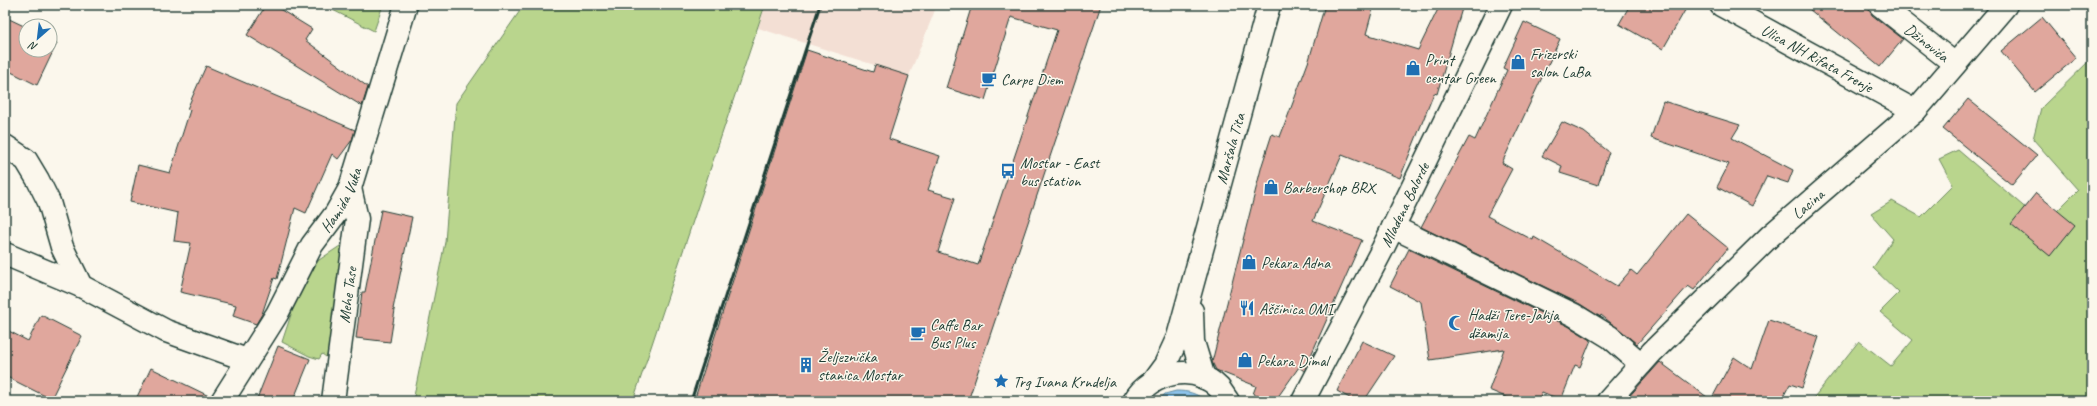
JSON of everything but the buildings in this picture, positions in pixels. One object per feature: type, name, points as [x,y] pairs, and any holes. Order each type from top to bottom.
[{"type":"street","name":"Hamida Vuka","points":[[222,401],[277,314],[312,245],[336,213],[350,188],[406,5]]},
{"type":"street","name":"Maršala Tita","points":[[1134,401],[1145,386],[1154,380],[1165,365],[1178,337],[1269,5]]},
{"type":"street","name":"Mladena Balorde","points":[[1303,401],[1393,227],[1501,5]]},
{"type":"street","name":"Ulica NH Rifata Frenje","points":[[1721,5],[1915,111]]},
{"type":"street","name":"Džinovića","points":[[1880,5],[1955,64]]},
{"type":"street","name":"Lacina","points":[[1608,401],[1641,364],[1770,236],[1915,111],[2006,5]]},
{"type":"street","points":[[5,146],[26,160],[38,180],[49,202],[62,247],[81,286]]},
{"type":"street","name":"Mehe Tase","points":[[333,401],[356,219],[350,188]]},
{"type":"street","points":[[1393,227],[1574,315],[1610,337],[1641,364]]},
{"type":"street","points":[[5,254],[81,286],[166,331],[248,360]]},
{"type":"street","name":"Maršala Tita","points":[[1191,292],[1193,342],[1204,378]]},
{"type":"street","points":[[1154,380],[1176,374],[1187,373],[1204,378],[1218,388],[1228,401]]},
{"type":"shaded area","points":[[765,5],[937,5],[909,76],[758,28]]},
{"type":"green space","points":[[323,5],[383,5],[374,31]]},
{"type":"green space","points":[[524,5],[765,5],[633,401],[413,401],[445,242],[456,103]]},
{"type":"green space","points":[[2092,58],[2092,401],[1811,401],[1859,341],[1891,366],[1913,340],[1880,312],[1899,293],[1873,268],[1893,239],[1871,214],[1892,201],[1921,217],[1953,185],[1939,159],[1958,150],[2044,224],[2078,190],[2033,139],[2041,108]]},
{"type":"green space","points":[[343,244],[342,289],[332,313],[334,344],[326,357],[322,354],[319,359],[309,356],[282,342],[302,281],[319,260]]},
{"type":"water","points":[[1176,391],[1192,393],[1206,401],[1157,401],[1165,394]]},
{"type":"railway","points":[[691,401],[820,5]]},
{"type":"place","name":"Frizerski salon LaBa","points":[[1518,62]]},
{"type":"place","name":"Print centar Green","points":[[1413,68]]},
{"type":"place","name":"Carpe Diem","points":[[989,79]]},
{"type":"place","name":"Mostar - East bus station","points":[[1008,171]]},
{"type":"place","name":"Barbershop BRX","points":[[1271,187]]},
{"type":"place","name":"Pekara Adna","points":[[1249,262]]},
{"type":"place","name":"Aščinica OMI","points":[[1247,308]]},
{"type":"place","name":"Hadži Tere-Jahja džamija","points":[[1456,323]]},
{"type":"place","name":"Caffe Bar Bus Plus","points":[[918,333]]},
{"type":"place","name":"Pekara Dimal","points":[[1245,360]]},
{"type":"place","name":"Željeznička stanica Mostar","points":[[806,365]]},
{"type":"place","name":"Trg Ivana Krndelja","points":[[1001,381]]}]
